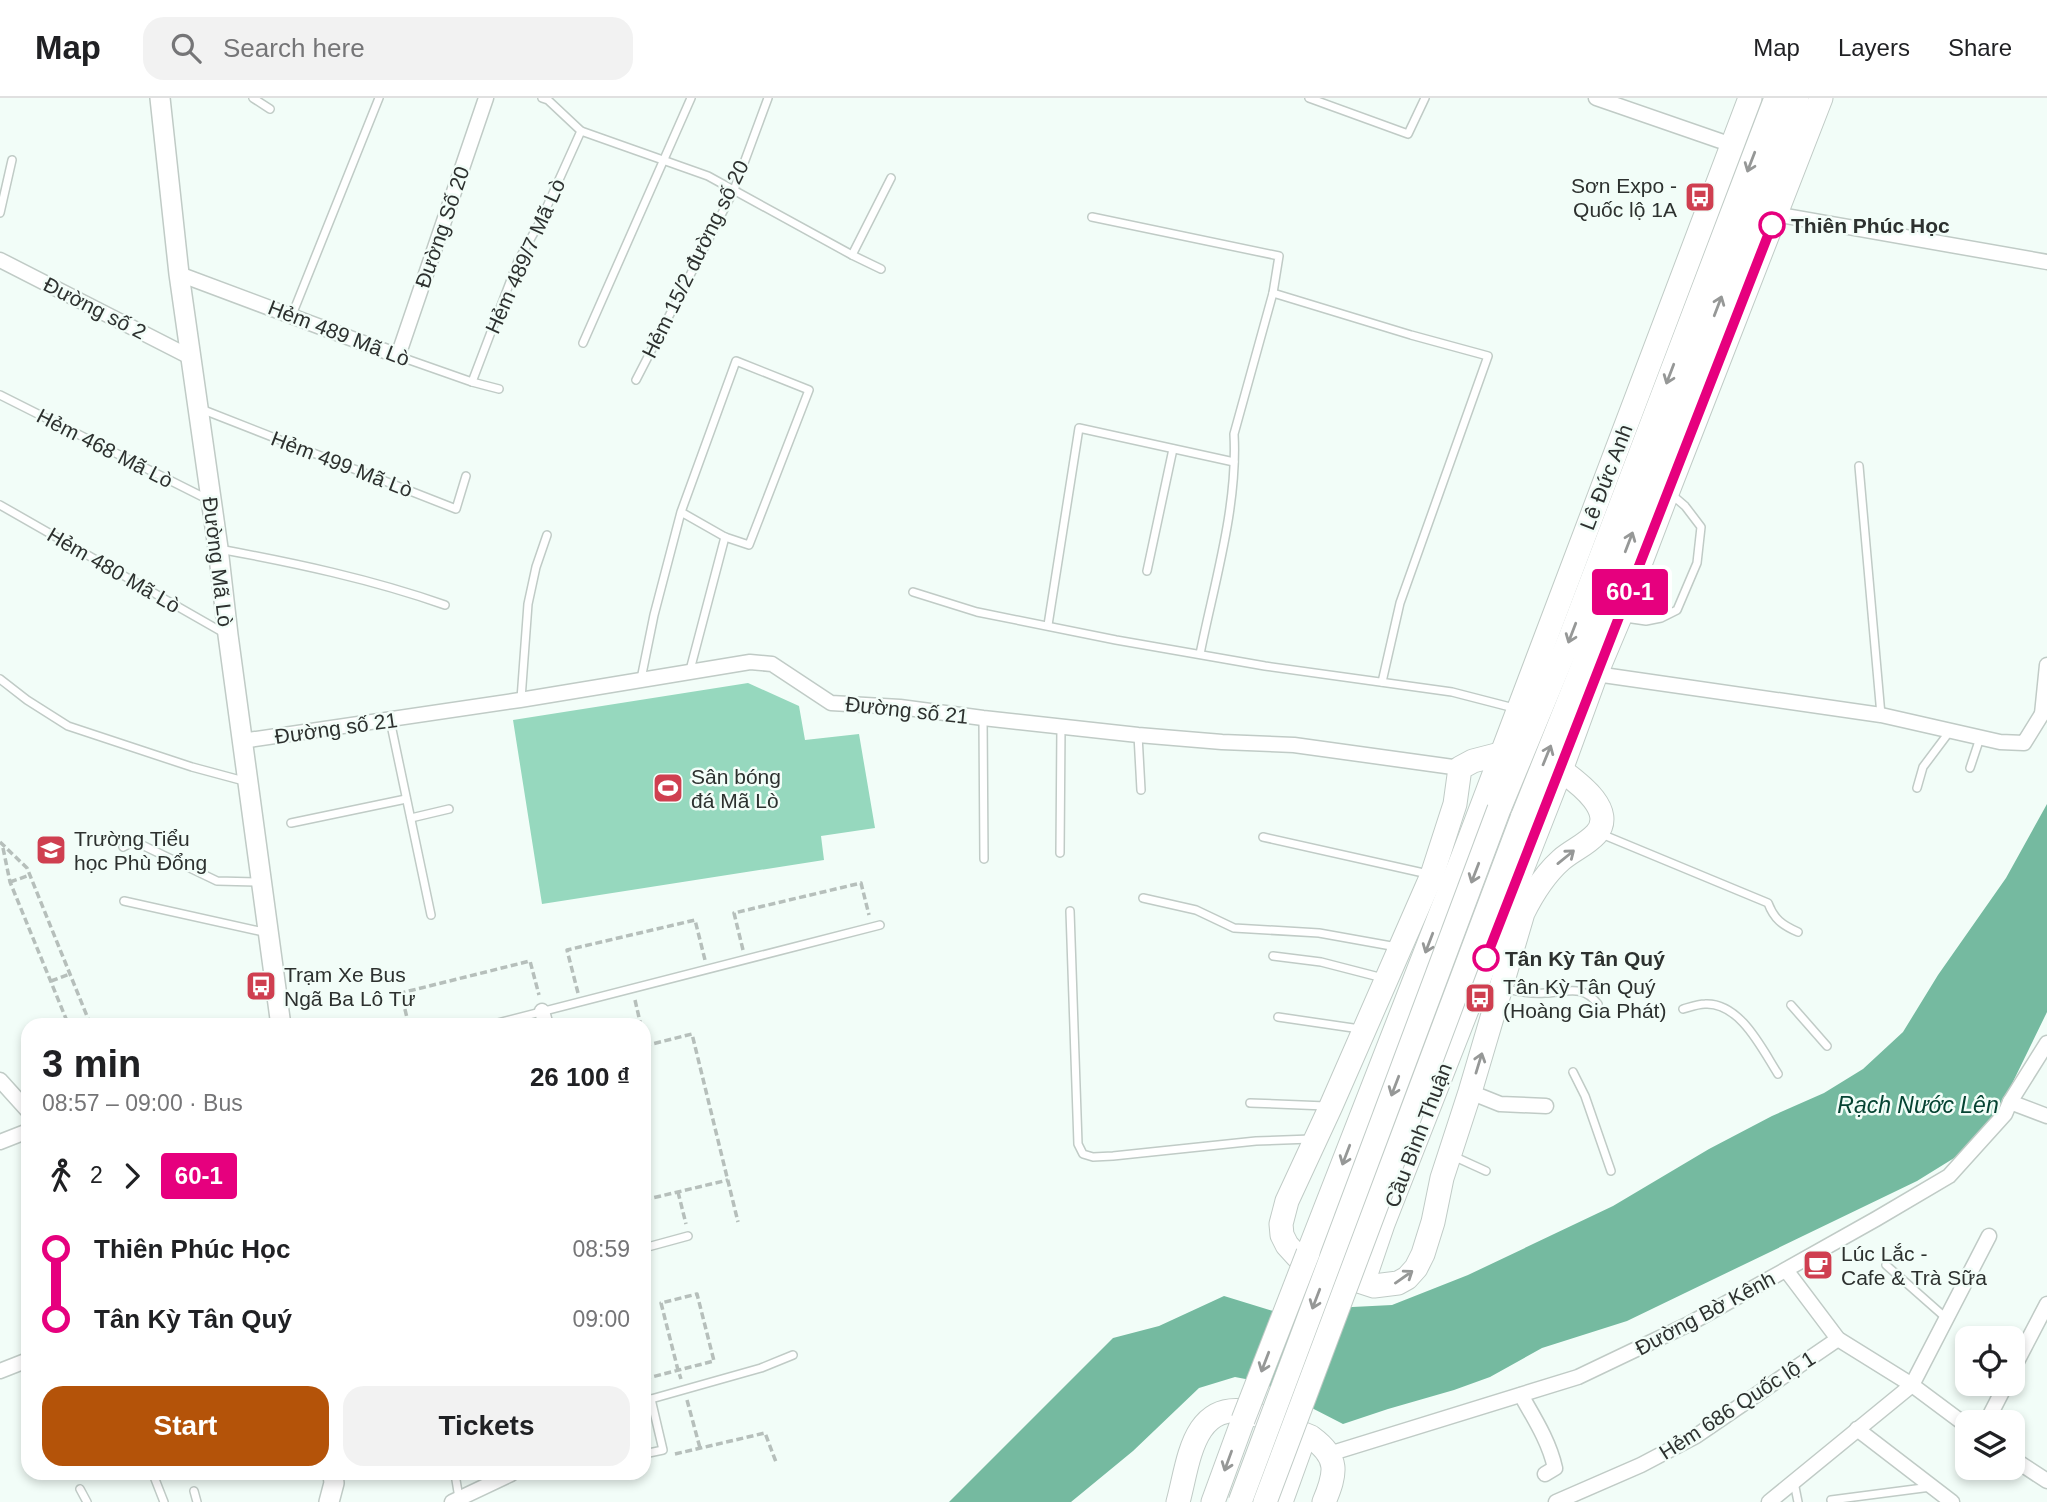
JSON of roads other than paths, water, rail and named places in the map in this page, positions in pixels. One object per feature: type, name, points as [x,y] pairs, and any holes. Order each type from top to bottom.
[{"type":"highway","name":"Lê Đức Anh","points":[[1499,809],[1518,709],[1750,98]]},
{"type":"highway","name":"Lê Đức Anh","points":[[1213,1502],[1463,856],[1570,638],[1776,98]]},
{"type":"highway","name":"Lê Đức Anh","points":[[1765,212],[1797,98]]},
{"type":"highway","name":"Lê Đức Anh","points":[[1521,818],[1589,671],[1765,212],[1821,98]]},
{"type":"highway","name":"Lê Đức Anh","points":[[1561,770],[1589,671],[1620,617],[1668,491],[1712,349]]},
{"type":"highway","points":[[1510,757],[1473,761],[1460,768],[1455,804],[1432,875],[1287,1201],[1281,1224],[1282,1235],[1297,1256],[1319,1268],[1374,1286],[1398,1283],[1407,1278],[1423,1254],[1449,1154],[1523,913],[1534,891],[1548,873],[1598,832],[1601,819],[1594,798],[1561,770]]},
{"type":"highway","name":"Cầu Bình Thuận","points":[[1281,1502],[1383,1224],[1561,770]]},
{"type":"highway","name":"Cầu Bình Thuận","points":[[1240,1502],[1499,809]]},
{"type":"highway","name":"Cầu Bình Thuận","points":[[1265,1502],[1521,818]]},
{"type":"highway","points":[[1178,1502],[1198,1433],[1209,1419],[1218,1414],[1239,1410],[1311,1437],[1329,1454],[1334,1464],[1334,1473],[1324,1502]]},
{"type":"main road","name":"Đường Mã Lò","points":[[160,98],[179,274],[280,1018]]},
{"type":"main road","points":[[329,1502],[334,1480]]},
{"type":"street","name":"Đường Số 20","points":[[398,356],[486,98]]},
{"type":"street","points":[[1596,98],[1732,145]]},
{"type":"street","points":[[1765,212],[2047,262]]},
{"type":"street","name":"Đường số 2","points":[[0,260],[190,357]]},
{"type":"street","name":"Hẻm 489 Mã Lò","points":[[179,274],[398,356]]},
{"type":"street","name":"Đường số 21","points":[[242,741],[520,700],[751,662],[772,664],[831,702],[900,707],[1138,735],[1294,745],[1460,768]]},
{"type":"street","points":[[1589,671],[1881,715],[2000,742],[2024,743],[2044,712],[2047,665]]},
{"type":"street","name":"Đường Bờ Kênh","points":[[1329,1454],[1578,1377],[1689,1324],[1786,1270],[1949,1176],[2005,1114],[2010,1101],[2047,1044]]},
{"type":"street","points":[[0,1080],[21,1103]]},
{"type":"street","points":[[1470,1092],[1500,1104],[1546,1106]]},
{"type":"street","points":[[2010,1101],[2047,1116]]},
{"type":"street","points":[[0,1142],[21,1134]]},
{"type":"street","points":[[1769,1502],[1912,1385],[1989,1236]]},
{"type":"street","points":[[1786,1270],[1838,1339],[1912,1385],[1955,1417]]},
{"type":"street","points":[[2025,1346],[2047,1304]]},
{"type":"street","name":"Hẻm 686 Quốc lộ 1","points":[[1556,1502],[1640,1465],[1696,1436],[1838,1339]]},
{"type":"street","points":[[0,1371],[21,1363]]},
{"type":"street","points":[[1521,1395],[1553,1458],[1555,1468],[1545,1474]]},
{"type":"street","points":[[1857,1429],[1952,1502]]},
{"type":"street","points":[[2025,1467],[2047,1481]]},
{"type":"street","points":[[455,1500],[498,1480]]},
{"type":"lane","points":[[253,98],[270,109]]},
{"type":"lane","points":[[292,315],[379,98]]},
{"type":"lane","points":[[542,98],[548,100],[581,131],[708,176],[852,255],[881,268]]},
{"type":"lane","points":[[583,342],[691,98]]},
{"type":"lane","name":"Hẻm 15/2 đường số 20","points":[[636,380],[734,190],[768,98]]},
{"type":"lane","points":[[1309,98],[1408,134],[1425,98]]},
{"type":"lane","name":"Hẻm 489/7 Mã Lò","points":[[472,382],[518,261],[540,222],[581,131]]},
{"type":"lane","points":[[0,213],[12,160]]},
{"type":"lane","points":[[852,255],[891,178]]},
{"type":"lane","points":[[1092,217],[1279,256],[1273,293],[1234,434],[1231,503],[1200,654]]},
{"type":"lane","points":[[1273,293],[1488,356],[1400,603],[1382,682]]},
{"type":"lane","name":"Hẻm 489 Mã Lò","points":[[398,356],[499,389]]},
{"type":"lane","points":[[641,680],[654,615],[681,512],[736,361],[809,390],[749,545],[725,537],[681,512]]},
{"type":"lane","name":"Hẻm 468 Mã Lò","points":[[0,395],[210,501]]},
{"type":"lane","name":"Hẻm 499 Mã Lò","points":[[197,408],[456,509],[466,476]]},
{"type":"lane","points":[[1048,625],[1079,428],[1234,462]]},
{"type":"lane","points":[[1147,571],[1173,449]]},
{"type":"lane","points":[[1859,466],[1881,715]]},
{"type":"lane","points":[[1620,617],[1646,621],[1661,618],[1677,610],[1698,563],[1701,527],[1685,506],[1668,491]]},
{"type":"lane","name":"Hẻm 480 Mã Lò","points":[[0,505],[228,635]]},
{"type":"lane","points":[[520,700],[528,604],[536,567],[547,535]]},
{"type":"lane","points":[[690,670],[725,537]]},
{"type":"lane","points":[[218,548],[400,589],[445,605]]},
{"type":"lane","points":[[913,592],[977,612],[1116,640],[1452,692],[1518,709]]},
{"type":"lane","points":[[0,679],[68,726],[181,764],[248,782]]},
{"type":"lane","points":[[982,718],[984,859]]},
{"type":"lane","points":[[390,720],[431,915]]},
{"type":"lane","points":[[1060,853],[1061,727]]},
{"type":"lane","points":[[1917,788],[1923,767],[1950,731]]},
{"type":"lane","points":[[1138,735],[1141,790]]},
{"type":"lane","points":[[1970,768],[1980,737]]},
{"type":"lane","points":[[291,823],[406,799]]},
{"type":"lane","points":[[411,818],[449,809]]},
{"type":"lane","points":[[1598,832],[1768,903],[1773,916],[1784,926],[1798,932]]},
{"type":"lane","points":[[1263,837],[1432,875]]},
{"type":"lane","points":[[123,847],[131,844],[142,845],[217,881],[261,882]]},
{"type":"lane","points":[[1143,898],[1196,910],[1234,928],[1320,933],[1401,947]]},
{"type":"lane","points":[[124,901],[269,933]]},
{"type":"lane","points":[[1070,911],[1078,1144],[1083,1154],[1093,1157],[1113,1156],[1256,1141],[1315,1139]]},
{"type":"lane","points":[[544,1018],[580,1002],[876,926]]},
{"type":"lane","points":[[1273,956],[1321,962],[1387,979]]},
{"type":"lane","points":[[1502,988],[1520,993],[1571,990],[1590,994],[1598,1004]]},
{"type":"lane","points":[[1684,1009],[1706,1003],[1726,1007],[1742,1020],[1778,1074]]},
{"type":"lane","points":[[1791,1005],[1827,1046]]},
{"type":"lane","points":[[1278,1017],[1364,1030]]},
{"type":"lane","points":[[1573,1072],[1585,1096],[1611,1171]]},
{"type":"lane","points":[[1250,1103],[1331,1106]]},
{"type":"lane","points":[[1449,1154],[1486,1171]]},
{"type":"lane","points":[[651,1246],[688,1236]]},
{"type":"lane","points":[[1886,1265],[1946,1318]]},
{"type":"lane","points":[[651,1399],[761,1368],[793,1355]]},
{"type":"lane","points":[[651,1410],[663,1450],[651,1453]]},
{"type":"lane","points":[[155,1480],[163,1502]]},
{"type":"lane","points":[[455,1480],[455,1500]]},
{"type":"lane","points":[[1794,1481],[1798,1502]]},
{"type":"lane","points":[[1831,1500],[1930,1487]]},
{"type":"lane","points":[[80,1489],[87,1502]]},
{"type":"lane","points":[[194,1491],[197,1502]]},
{"type":"water","name":"Rạch Nước Lên","points":[[2047,804],[2047,1012],[2007,1094],[1985,1128],[1959,1155],[1917,1181],[1627,1321],[1542,1348],[1490,1377],[1454,1390],[1343,1424],[1261,1382],[1235,1377],[1199,1388],[1133,1451],[1071,1502],[949,1502],[1113,1338],[1159,1326],[1224,1296],[1273,1311],[1392,1305],[1468,1275],[1613,1206],[1709,1149],[1824,1093],[1863,1069],[1903,1032],[1938,975],[2006,878]]},
{"type":"place","name":"Sơn Expo - Quốc lộ 1A","points":[[1700,197]]},
{"type":"place","name":"Thiên Phúc Học","points":[[1772,225]]},
{"type":"place","name":"Sân bóng đá Mã Lò","points":[[668,788]]},
{"type":"place","name":"Trường Tiểu học Phù Đổng","points":[[51,850]]},
{"type":"place","name":"Tân Kỳ Tân Quý","points":[[1486,958]]},
{"type":"place","name":"Trạm Xe Bus Ngã Ba Lô Tư","points":[[261,986]]},
{"type":"place","name":"Tân Kỳ Tân Quý (Hoàng Gia Phát)","points":[[1480,998]]},
{"type":"place","name":"Lúc Lắc - Cafe & Trà Sữa","points":[[1818,1265]]}]
